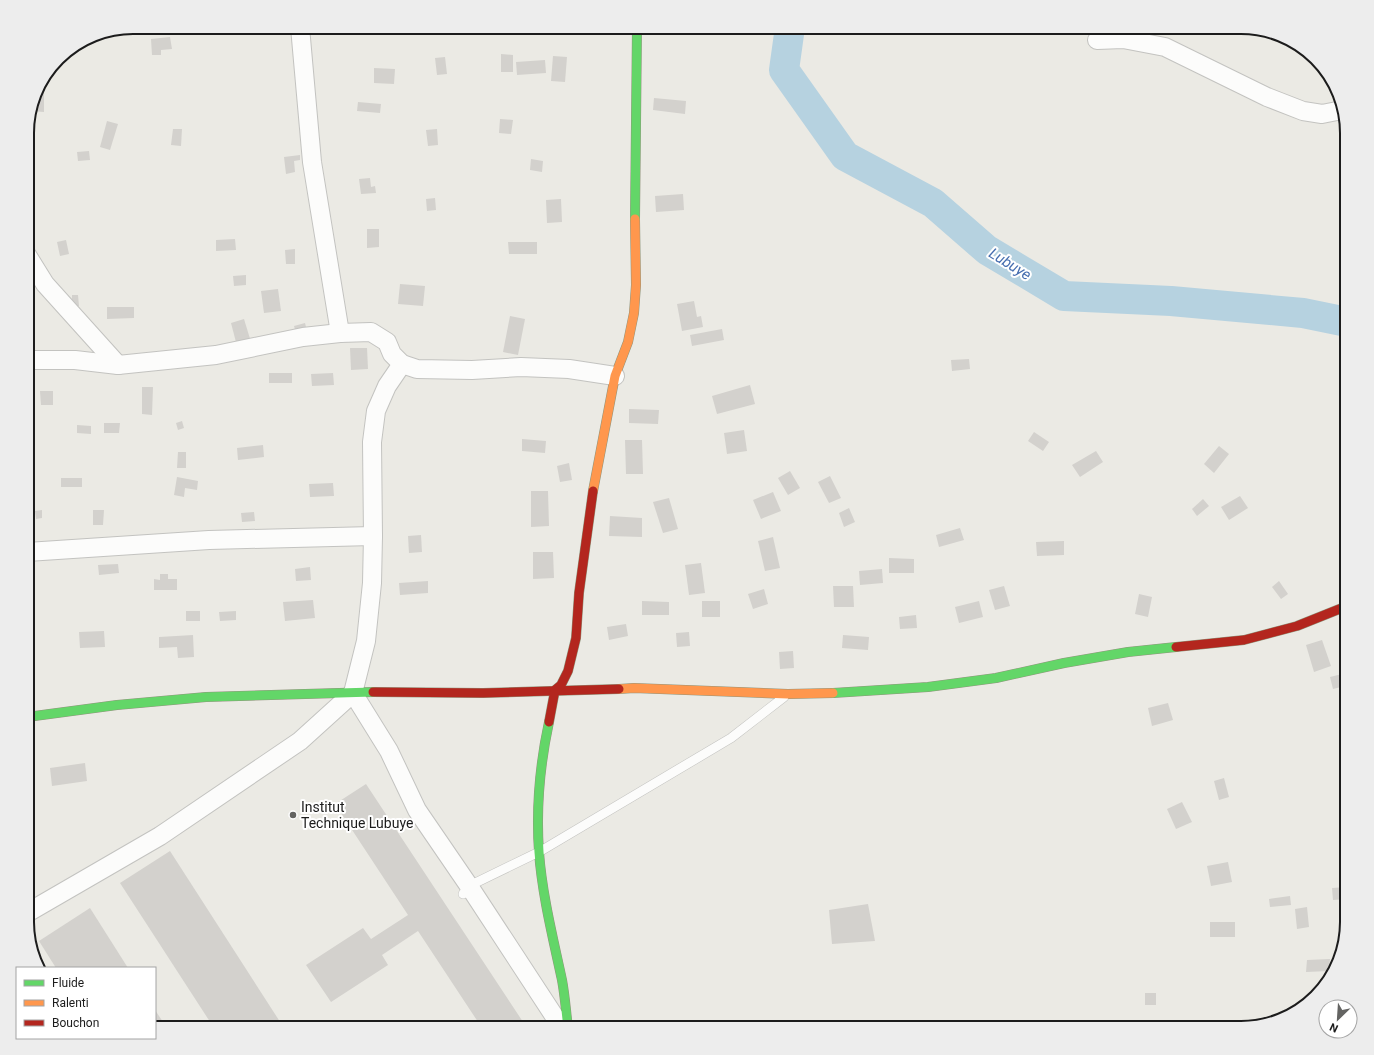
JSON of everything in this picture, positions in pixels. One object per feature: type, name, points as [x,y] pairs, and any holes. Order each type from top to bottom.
[{"type":"street","points":[[301,34],[312,162],[340,333]]},
{"type":"street","points":[[567,1021],[539,852],[538,809],[543,751],[555,690],[562,684],[568,671],[576,638],[579,593],[591,503],[615,376],[628,342],[634,313],[636,285],[635,209],[637,34]]},
{"type":"street","points":[[1097,40],[1123,39],[1165,47],[1267,97],[1303,111],[1322,114],[1338,111]]},
{"type":"street","points":[[34,266],[45,284],[118,365]]},
{"type":"street","points":[[34,360],[74,360],[118,365],[216,355],[303,337],[340,333],[371,332],[387,342],[392,354],[402,364],[417,369],[472,370],[529,367],[569,369],[615,376]]},
{"type":"street","points":[[34,909],[160,836],[300,741],[353,693],[366,641],[372,583],[372,442],[376,411],[387,386],[402,364]]},
{"type":"street","points":[[34,552],[209,540],[373,536]]},
{"type":"street","points":[[34,715],[117,705],[206,697],[396,691],[483,693],[634,688],[788,694],[833,694],[928,687],[996,678],[1064,663],[1128,652],[1244,640],[1297,626],[1340,609]]},
{"type":"street","points":[[353,693],[389,751],[417,810],[466,890],[557,1021]]},
{"type":"lane","points":[[466,890],[539,852],[731,738],[788,694]]},
{"type":"building","points":[[653,34],[679,34],[653,35]]},
{"type":"building","points":[[170,37],[172,49],[161,50],[161,55],[152,55],[151,39]]},
{"type":"building","points":[[501,54],[513,55],[513,72],[501,72]]},
{"type":"building","points":[[553,56],[567,57],[565,82],[551,81]]},
{"type":"building","points":[[445,57],[447,74],[437,75],[435,58]]},
{"type":"building","points":[[545,60],[546,73],[517,75],[516,62]]},
{"type":"building","points":[[374,68],[395,69],[394,84],[374,83]]},
{"type":"building","points":[[43,93],[44,93],[44,112],[36,111]]},
{"type":"building","points":[[654,98],[686,101],[685,114],[653,110]]},
{"type":"building","points":[[358,102],[381,104],[380,113],[357,111]]},
{"type":"building","points":[[500,119],[513,120],[511,134],[499,133]]},
{"type":"building","points":[[107,121],[118,124],[110,150],[100,147]]},
{"type":"building","points":[[173,129],[182,129],[181,146],[171,145]]},
{"type":"building","points":[[437,129],[438,145],[428,146],[426,130]]},
{"type":"building","points":[[89,151],[90,160],[78,161],[77,152]]},
{"type":"building","points":[[300,155],[300,160],[294,161],[295,172],[286,174],[284,157]]},
{"type":"building","points":[[531,159],[543,161],[542,172],[530,170]]},
{"type":"building","points":[[370,178],[371,187],[375,186],[376,193],[361,194],[359,179]]},
{"type":"building","points":[[683,194],[684,210],[656,212],[655,196]]},
{"type":"building","points":[[435,198],[436,210],[427,211],[426,199]]},
{"type":"building","points":[[561,199],[562,222],[547,223],[546,200]]},
{"type":"building","points":[[367,229],[379,229],[379,247],[367,248]]},
{"type":"building","points":[[235,239],[236,250],[216,251],[216,240]]},
{"type":"building","points":[[66,240],[69,254],[60,256],[57,242]]},
{"type":"building","points":[[508,242],[537,242],[537,254],[509,254]]},
{"type":"building","points":[[295,249],[295,264],[286,264],[285,250]]},
{"type":"building","points":[[246,275],[246,285],[234,286],[233,276]]},
{"type":"building","points":[[400,284],[425,286],[423,306],[398,304]]},
{"type":"building","points":[[278,289],[281,311],[264,313],[261,291]]},
{"type":"building","points":[[72,295],[78,295],[79,306],[72,306]]},
{"type":"building","points":[[694,301],[697,317],[701,316],[703,327],[682,331],[677,304]]},
{"type":"building","points":[[107,307],[134,307],[134,318],[107,319]]},
{"type":"building","points":[[510,316],[525,319],[518,355],[503,352]]},
{"type":"building","points":[[244,319],[251,342],[237,346],[231,323]]},
{"type":"building","points":[[305,323],[307,331],[296,333],[294,326]]},
{"type":"building","points":[[722,329],[724,340],[692,346],[690,335]]},
{"type":"building","points":[[350,348],[367,348],[368,369],[351,370]]},
{"type":"building","points":[[969,359],[970,369],[952,371],[951,360]]},
{"type":"building","points":[[269,373],[292,373],[292,383],[269,383]]},
{"type":"building","points":[[333,373],[334,385],[312,386],[311,374]]},
{"type":"building","points":[[750,385],[755,404],[717,414],[712,396]]},
{"type":"building","points":[[142,387],[153,387],[152,415],[142,414]]},
{"type":"building","points":[[40,391],[53,391],[53,405],[41,405]]},
{"type":"building","points":[[629,409],[659,410],[658,424],[629,423]]},
{"type":"building","points":[[182,421],[184,428],[178,430],[176,423]]},
{"type":"building","points":[[104,423],[120,423],[119,433],[104,433]]},
{"type":"building","points":[[77,425],[91,426],[91,434],[77,433]]},
{"type":"building","points":[[744,430],[747,451],[727,454],[724,433]]},
{"type":"building","points":[[1034,432],[1049,442],[1043,451],[1028,441]]},
{"type":"building","points":[[522,439],[546,441],[545,453],[522,451]]},
{"type":"building","points":[[625,440],[642,440],[643,474],[626,474]]},
{"type":"building","points":[[263,445],[264,457],[238,460],[237,448]]},
{"type":"building","points":[[1219,446],[1229,454],[1214,473],[1204,464]]},
{"type":"building","points":[[1096,451],[1103,462],[1080,477],[1072,465]]},
{"type":"building","points":[[178,452],[186,452],[186,468],[177,468]]},
{"type":"building","points":[[569,463],[572,480],[560,482],[557,466]]},
{"type":"building","points":[[790,471],[800,488],[788,495],[778,478]]},
{"type":"building","points":[[830,476],[841,498],[829,503],[818,482]]},
{"type":"building","points":[[177,477],[198,481],[197,490],[185,488],[184,497],[174,495]]},
{"type":"building","points":[[61,478],[82,478],[82,487],[61,487]]},
{"type":"building","points":[[333,483],[334,496],[310,497],[309,484]]},
{"type":"building","points":[[531,491],[548,491],[549,526],[531,527]]},
{"type":"building","points":[[773,492],[781,511],[761,519],[753,500]]},
{"type":"building","points":[[1240,496],[1248,508],[1229,520],[1221,507]]},
{"type":"building","points":[[669,498],[678,529],[663,533],[653,502]]},
{"type":"building","points":[[1203,499],[1209,506],[1197,516],[1192,509]]},
{"type":"building","points":[[849,508],[855,522],[844,527],[839,513]]},
{"type":"building","points":[[42,510],[42,518],[36,519],[35,511]]},
{"type":"building","points":[[93,510],[104,510],[103,525],[93,525]]},
{"type":"building","points":[[254,512],[255,521],[242,522],[241,513]]},
{"type":"building","points":[[610,516],[642,518],[642,537],[609,536]]},
{"type":"building","points":[[960,528],[964,540],[939,547],[936,535]]},
{"type":"building","points":[[421,535],[422,552],[409,553],[408,536]]},
{"type":"building","points":[[773,537],[780,568],[765,571],[758,541]]},
{"type":"building","points":[[1064,541],[1064,555],[1037,556],[1036,542]]},
{"type":"building","points":[[533,552],[553,552],[554,578],[533,579]]},
{"type":"building","points":[[889,558],[914,559],[914,573],[889,573]]},
{"type":"building","points":[[701,563],[705,593],[689,595],[685,565]]},
{"type":"building","points":[[118,564],[119,573],[99,575],[98,565]]},
{"type":"building","points":[[310,567],[311,580],[296,581],[295,569]]},
{"type":"building","points":[[882,569],[883,583],[860,585],[859,571]]},
{"type":"building","points":[[160,574],[168,574],[168,579],[177,579],[177,590],[154,590],[154,579],[160,580]]},
{"type":"building","points":[[428,581],[428,593],[400,595],[399,583]]},
{"type":"building","points":[[1279,581],[1288,594],[1281,599],[1272,587]]},
{"type":"building","points":[[833,586],[853,586],[854,607],[834,607]]},
{"type":"building","points":[[1004,586],[1010,606],[995,610],[989,590]]},
{"type":"building","points":[[764,589],[768,604],[753,609],[748,594]]},
{"type":"building","points":[[1139,594],[1152,597],[1148,617],[1135,614]]},
{"type":"building","points":[[313,600],[315,618],[285,621],[283,602]]},
{"type":"building","points":[[642,601],[669,602],[669,615],[642,615]]},
{"type":"building","points":[[702,601],[720,601],[720,617],[702,617]]},
{"type":"building","points":[[979,601],[983,617],[959,623],[955,607]]},
{"type":"building","points":[[186,611],[200,611],[200,621],[186,621]]},
{"type":"building","points":[[236,611],[236,620],[220,621],[219,612]]},
{"type":"building","points":[[916,615],[917,628],[900,629],[899,617]]},
{"type":"building","points":[[626,624],[628,636],[609,640],[607,627]]},
{"type":"building","points":[[104,631],[105,647],[80,648],[79,632]]},
{"type":"building","points":[[689,632],[690,646],[677,647],[676,633]]},
{"type":"building","points":[[193,635],[194,657],[178,658],[177,647],[159,648],[159,637]]},
{"type":"building","points":[[843,635],[869,637],[868,650],[842,648]]},
{"type":"building","points":[[1322,640],[1331,666],[1314,672],[1306,645]]},
{"type":"building","points":[[793,651],[794,668],[780,669],[779,652]]},
{"type":"building","points":[[1340,674],[1340,687],[1333,689],[1330,677]]},
{"type":"building","points":[[1168,703],[1173,720],[1152,726],[1148,708]]},
{"type":"building","points":[[85,763],[87,781],[52,786],[50,768]]},
{"type":"building","points":[[1224,778],[1229,797],[1219,800],[1214,781]]},
{"type":"building","points":[[366,784],[522,1021],[477,1021],[418,931],[382,955],[388,965],[331,1002],[306,965],[363,928],[371,939],[408,915],[335,804]]},
{"type":"building","points":[[1182,802],[1192,822],[1176,829],[1167,809]]},
{"type":"building","points":[[170,851],[279,1021],[209,1021],[120,883]]},
{"type":"building","points":[[1228,862],[1232,882],[1211,886],[1207,866]]},
{"type":"building","points":[[1340,887],[1340,900],[1333,900],[1332,888]]},
{"type":"building","points":[[1290,896],[1291,905],[1270,907],[1269,899]]},
{"type":"building","points":[[868,904],[875,941],[832,944],[829,910]]},
{"type":"building","points":[[1307,907],[1309,927],[1297,929],[1295,909]]},
{"type":"building","points":[[90,908],[127,967],[55,967],[39,941]]},
{"type":"building","points":[[1210,922],[1235,922],[1235,937],[1210,937]]},
{"type":"building","points":[[1330,959],[1329,967],[1327,971],[1306,972],[1307,960]]},
{"type":"building","points":[[1145,993],[1156,993],[1156,1005],[1145,1005]]},
{"type":"building","points":[[156,1012],[162,1021],[156,1021]]},
{"type":"waterway","name":"Lubuye","points":[[789,34],[784,70],[845,156],[933,203],[987,250],[1064,296],[1171,301],[1303,313],[1340,321]]},
{"type":"traffic: fast","points":[[635,219],[637,34]]},
{"type":"traffic: fast","points":[[833,693],[928,687],[996,678],[1064,663],[1128,652],[1176,647]]},
{"type":"traffic: fast","points":[[34,716],[117,705],[206,697],[373,692]]},
{"type":"traffic: fast","points":[[549,722],[543,754],[538,836],[540,868],[545,900],[563,986],[567,1021]]},
{"type":"traffic: slow","points":[[593,491],[615,376],[628,342],[634,313],[636,285],[635,219]]},
{"type":"traffic: slow","points":[[619,689],[634,688],[788,694],[833,693]]},
{"type":"traffic: jam","points":[[549,722],[555,690],[561,685],[568,671],[576,638],[579,593],[593,491]]},
{"type":"traffic: jam","points":[[1176,647],[1244,640],[1297,626],[1340,609]]},
{"type":"traffic: jam","points":[[373,692],[483,693],[619,689]]},
{"type":"place","name":"Institut Technique Lubuye","points":[[293,815]]}]
